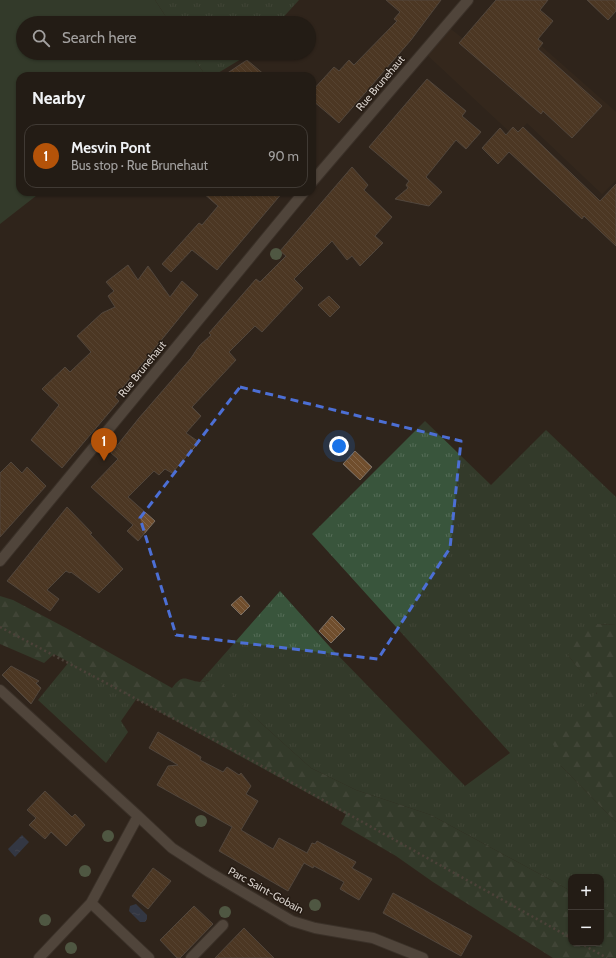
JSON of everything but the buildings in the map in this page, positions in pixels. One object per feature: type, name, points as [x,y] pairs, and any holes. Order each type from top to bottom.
[{"type":"street","name":"Rue Brunehaut","points":[[316,177],[468,0]]},
{"type":"street","name":"Rue Brunehaut","points":[[0,562],[301,196]]},
{"type":"street","name":"Parc Saint-Gobain","points":[[0,690],[172,848],[208,872],[292,920],[315,928],[373,938],[423,958]]},
{"type":"street","points":[[39,958],[91,902],[138,816]]},
{"type":"street","points":[[91,902],[149,958]]},
{"type":"street","points":[[191,958],[223,925]]},
{"type":"path","points":[[0,627],[233,750],[568,936]]},
{"type":"path","points":[[585,946],[607,958]]},
{"type":"highlighted area","points":[[240,387],[461,441],[450,548],[378,659],[176,635],[140,518]]},
{"type":"shaded area","points":[[513,21],[616,112],[616,180],[602,194],[527,123],[514,136],[423,51],[446,25],[483,55]]},
{"type":"green space","points":[[0,0],[155,0],[165,16],[16,16],[16,60],[195,60],[203,72],[16,72],[16,196],[36,196],[0,224]]},
{"type":"green space","points":[[155,0],[299,0],[284,16],[165,16]]},
{"type":"green space","points":[[195,60],[239,60],[220,72],[203,72]]},
{"type":"green space","points":[[425,421],[491,485],[546,430],[616,497],[616,625],[597,624],[568,655],[597,692],[561,766],[616,822],[616,915],[604,909],[604,874],[568,874],[568,889],[431,815],[356,790],[311,768],[262,724],[216,679],[200,682],[280,591],[330,647],[465,786],[510,753],[312,534]]},
{"type":"green space","points":[[0,596],[13,600],[66,628],[172,688],[179,680],[182,679],[204,682],[216,678],[262,724],[311,768],[356,790],[431,815],[568,889],[568,946],[604,946],[604,909],[616,915],[616,958],[553,958],[433,882],[396,856],[341,824],[346,814],[54,654],[44,663],[0,644]]},
{"type":"green space","points":[[597,624],[616,625],[616,822],[561,766],[551,738],[597,693],[568,655],[578,633]]},
{"type":"green space","points":[[69,662],[137,698],[121,721],[128,732],[106,763],[38,700]]},
{"type":"water","points":[[22,835],[29,842],[15,857],[8,849]]},
{"type":"water","points":[[136,904],[147,915],[145,922],[140,922],[129,911],[130,906]]},
{"type":"place","name":"Mesvin Pont","points":[[104,461]]}]
